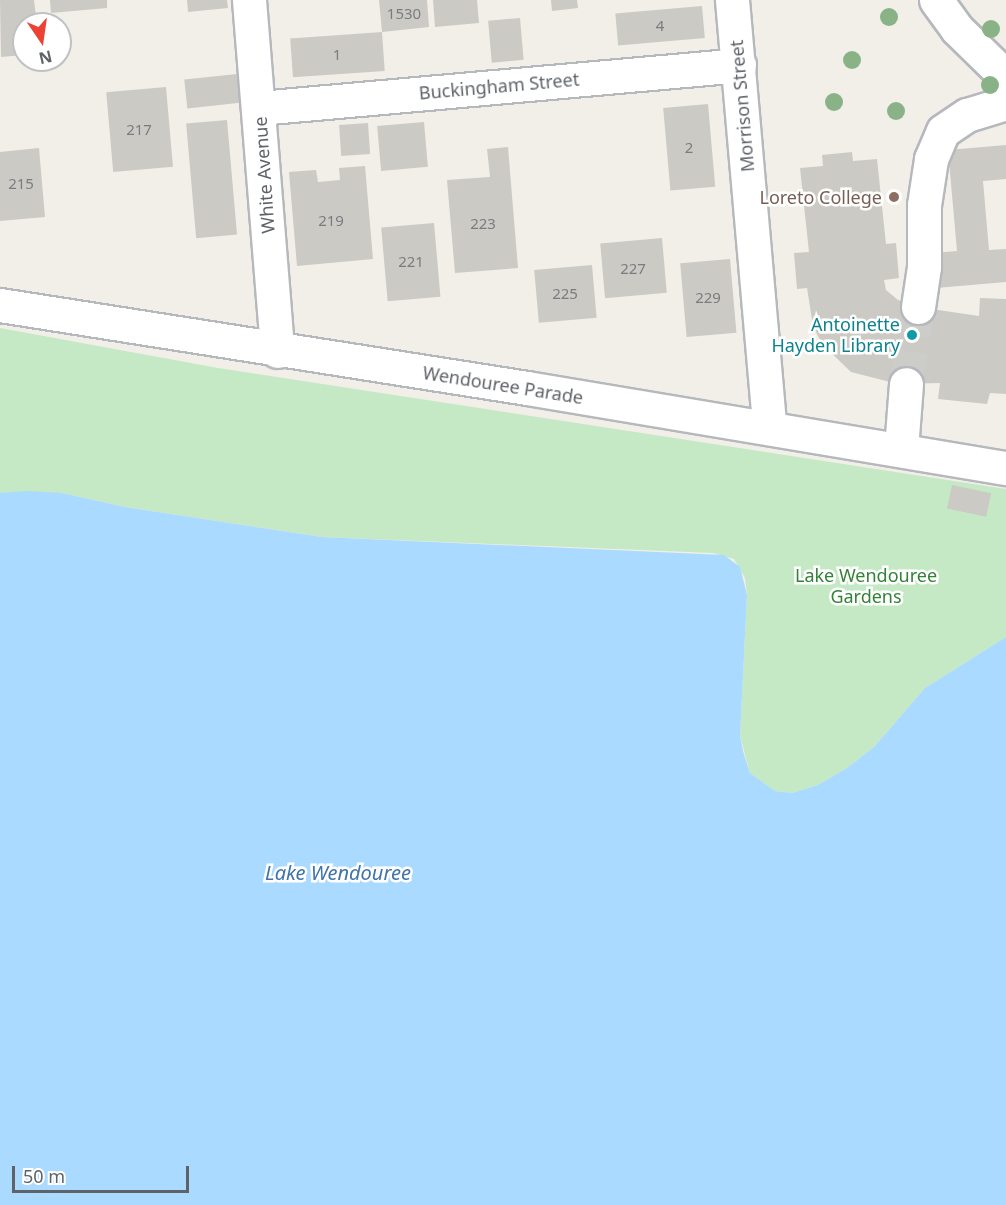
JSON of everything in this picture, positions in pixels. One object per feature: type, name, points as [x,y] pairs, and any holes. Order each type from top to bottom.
[{"type":"street","name":"White Avenue","points":[[249,0],[260,108],[277,351]]},
{"type":"street","name":"Morrison Street","points":[[732,0],[769,427]]},
{"type":"street","points":[[936,0],[957,29],[1006,77]]},
{"type":"street","name":"Buckingham Street","points":[[260,108],[739,65]]},
{"type":"street","points":[[918,307],[924,267],[924,205],[931,159],[943,130],[967,115],[1006,103]]},
{"type":"street","name":"Wendouree Parade","points":[[0,305],[277,351],[769,427],[1006,468]]},
{"type":"street","points":[[902,449],[906,384]]},
{"type":"green space","name":"Lake Wendouree Gardens","points":[[0,328],[218,368],[1006,489],[1006,637],[925,688],[874,747],[847,768],[818,785],[792,793],[775,791],[750,773],[740,736],[747,595],[745,578],[734,559],[713,553],[322,537],[125,507],[62,493],[0,493]]},
{"type":"water","name":"Lake Wendouree","points":[[29,491],[62,493],[125,507],[322,537],[724,555],[740,567],[747,595],[740,736],[743,751],[750,773],[775,791],[792,793],[818,785],[847,768],[874,747],[925,688],[1006,637],[1006,1205],[0,1205],[0,493]]},
{"type":"building","points":[[0,0],[34,0],[36,12],[12,12],[12,56],[1,57]]},
{"type":"building","points":[[50,0],[107,0],[107,8],[51,12]]},
{"type":"building","points":[[187,0],[227,0],[228,8],[188,12]]},
{"type":"building","points":[[379,0],[427,0],[429,27],[382,32]]},
{"type":"building","points":[[433,0],[477,0],[479,23],[435,27]]},
{"type":"building","points":[[551,0],[577,0],[578,8],[552,11]]},
{"type":"building","points":[[702,6],[705,38],[618,45],[615,14]]},
{"type":"building","points":[[520,18],[524,60],[492,63],[488,21]]},
{"type":"building","points":[[382,32],[385,71],[293,77],[290,38]]},
{"type":"building","points":[[237,74],[240,103],[187,108],[184,80]]},
{"type":"building","points":[[166,87],[173,167],[113,172],[106,92]]},
{"type":"building","points":[[708,104],[715,187],[670,191],[663,108]]},
{"type":"building","points":[[227,120],[237,235],[196,238],[186,124]]},
{"type":"building","points":[[424,122],[428,167],[381,171],[377,126]]},
{"type":"building","points":[[368,123],[370,154],[341,156],[339,125]]},
{"type":"building","points":[[1006,145],[1006,179],[983,181],[989,250],[1006,249],[1006,282],[936,288],[933,253],[957,251],[948,150]]},
{"type":"building","points":[[508,147],[518,268],[455,273],[447,180],[490,177],[487,149]]},
{"type":"building","points":[[39,148],[45,217],[0,221],[0,152]]},
{"type":"building","name":"Antoinette Hayden Library","points":[[852,152],[853,161],[877,159],[886,244],[896,243],[899,278],[884,280],[886,290],[898,300],[918,307],[979,316],[980,298],[1006,299],[1006,394],[990,393],[987,404],[938,399],[940,383],[898,384],[851,372],[822,344],[813,326],[807,288],[797,289],[794,253],[809,252],[800,168],[823,166],[822,155]]},
{"type":"building","points":[[365,166],[373,259],[297,266],[289,172],[316,170],[318,182],[340,180],[339,168]]},
{"type":"building","points":[[434,223],[440,297],[388,301],[381,228]]},
{"type":"building","points":[[662,238],[667,293],[605,298],[600,243]]},
{"type":"building","points":[[730,259],[736,333],[687,337],[680,263]]},
{"type":"building","points":[[592,265],[597,318],[539,323],[534,270]]},
{"type":"building","points":[[952,485],[991,493],[986,517],[947,508]]},
{"type":"tunnel","points":[[906,384],[918,307]]},
{"type":"place","name":"Loreto College","points":[[894,197]]},
{"type":"place","name":"Antoinette Hayden Library","points":[[912,335]]}]
